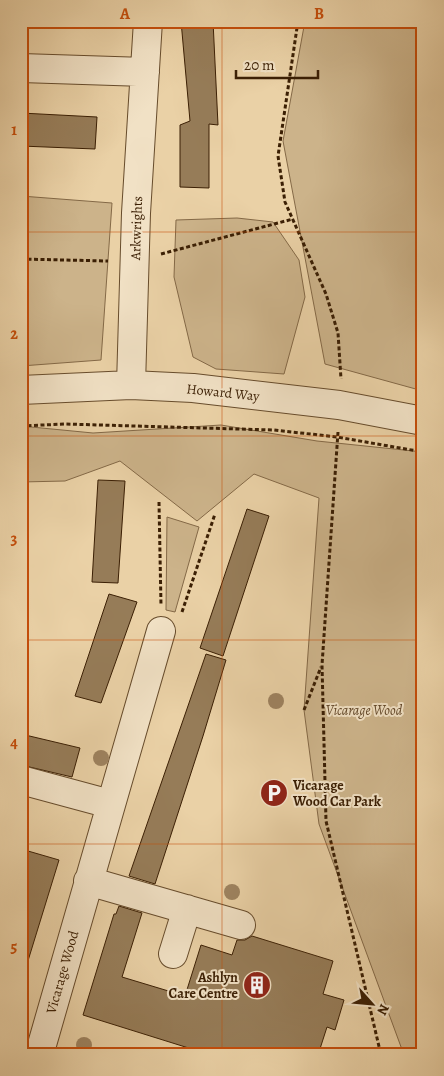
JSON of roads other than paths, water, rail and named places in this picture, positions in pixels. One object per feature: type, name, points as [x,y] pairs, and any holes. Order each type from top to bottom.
[{"type":"street","name":"Arkwrights","points":[[131,385],[136,213],[148,21]]},
{"type":"street","points":[[21,68],[145,72]]},
{"type":"street","name":"Howard Way","points":[[21,390],[131,385],[193,388],[330,404],[423,421]]},
{"type":"street","name":"Vicarage Wood","points":[[38,1055],[161,631]]},
{"type":"street","points":[[21,780],[110,804]]},
{"type":"street","points":[[88,881],[241,925]]},
{"type":"street","points":[[173,954],[186,909]]},
{"type":"place","name":"Vicarage Wood Car Park","points":[[274,793]]},
{"type":"place","name":"Ashlyn Care Centre","points":[[257,985]]}]
